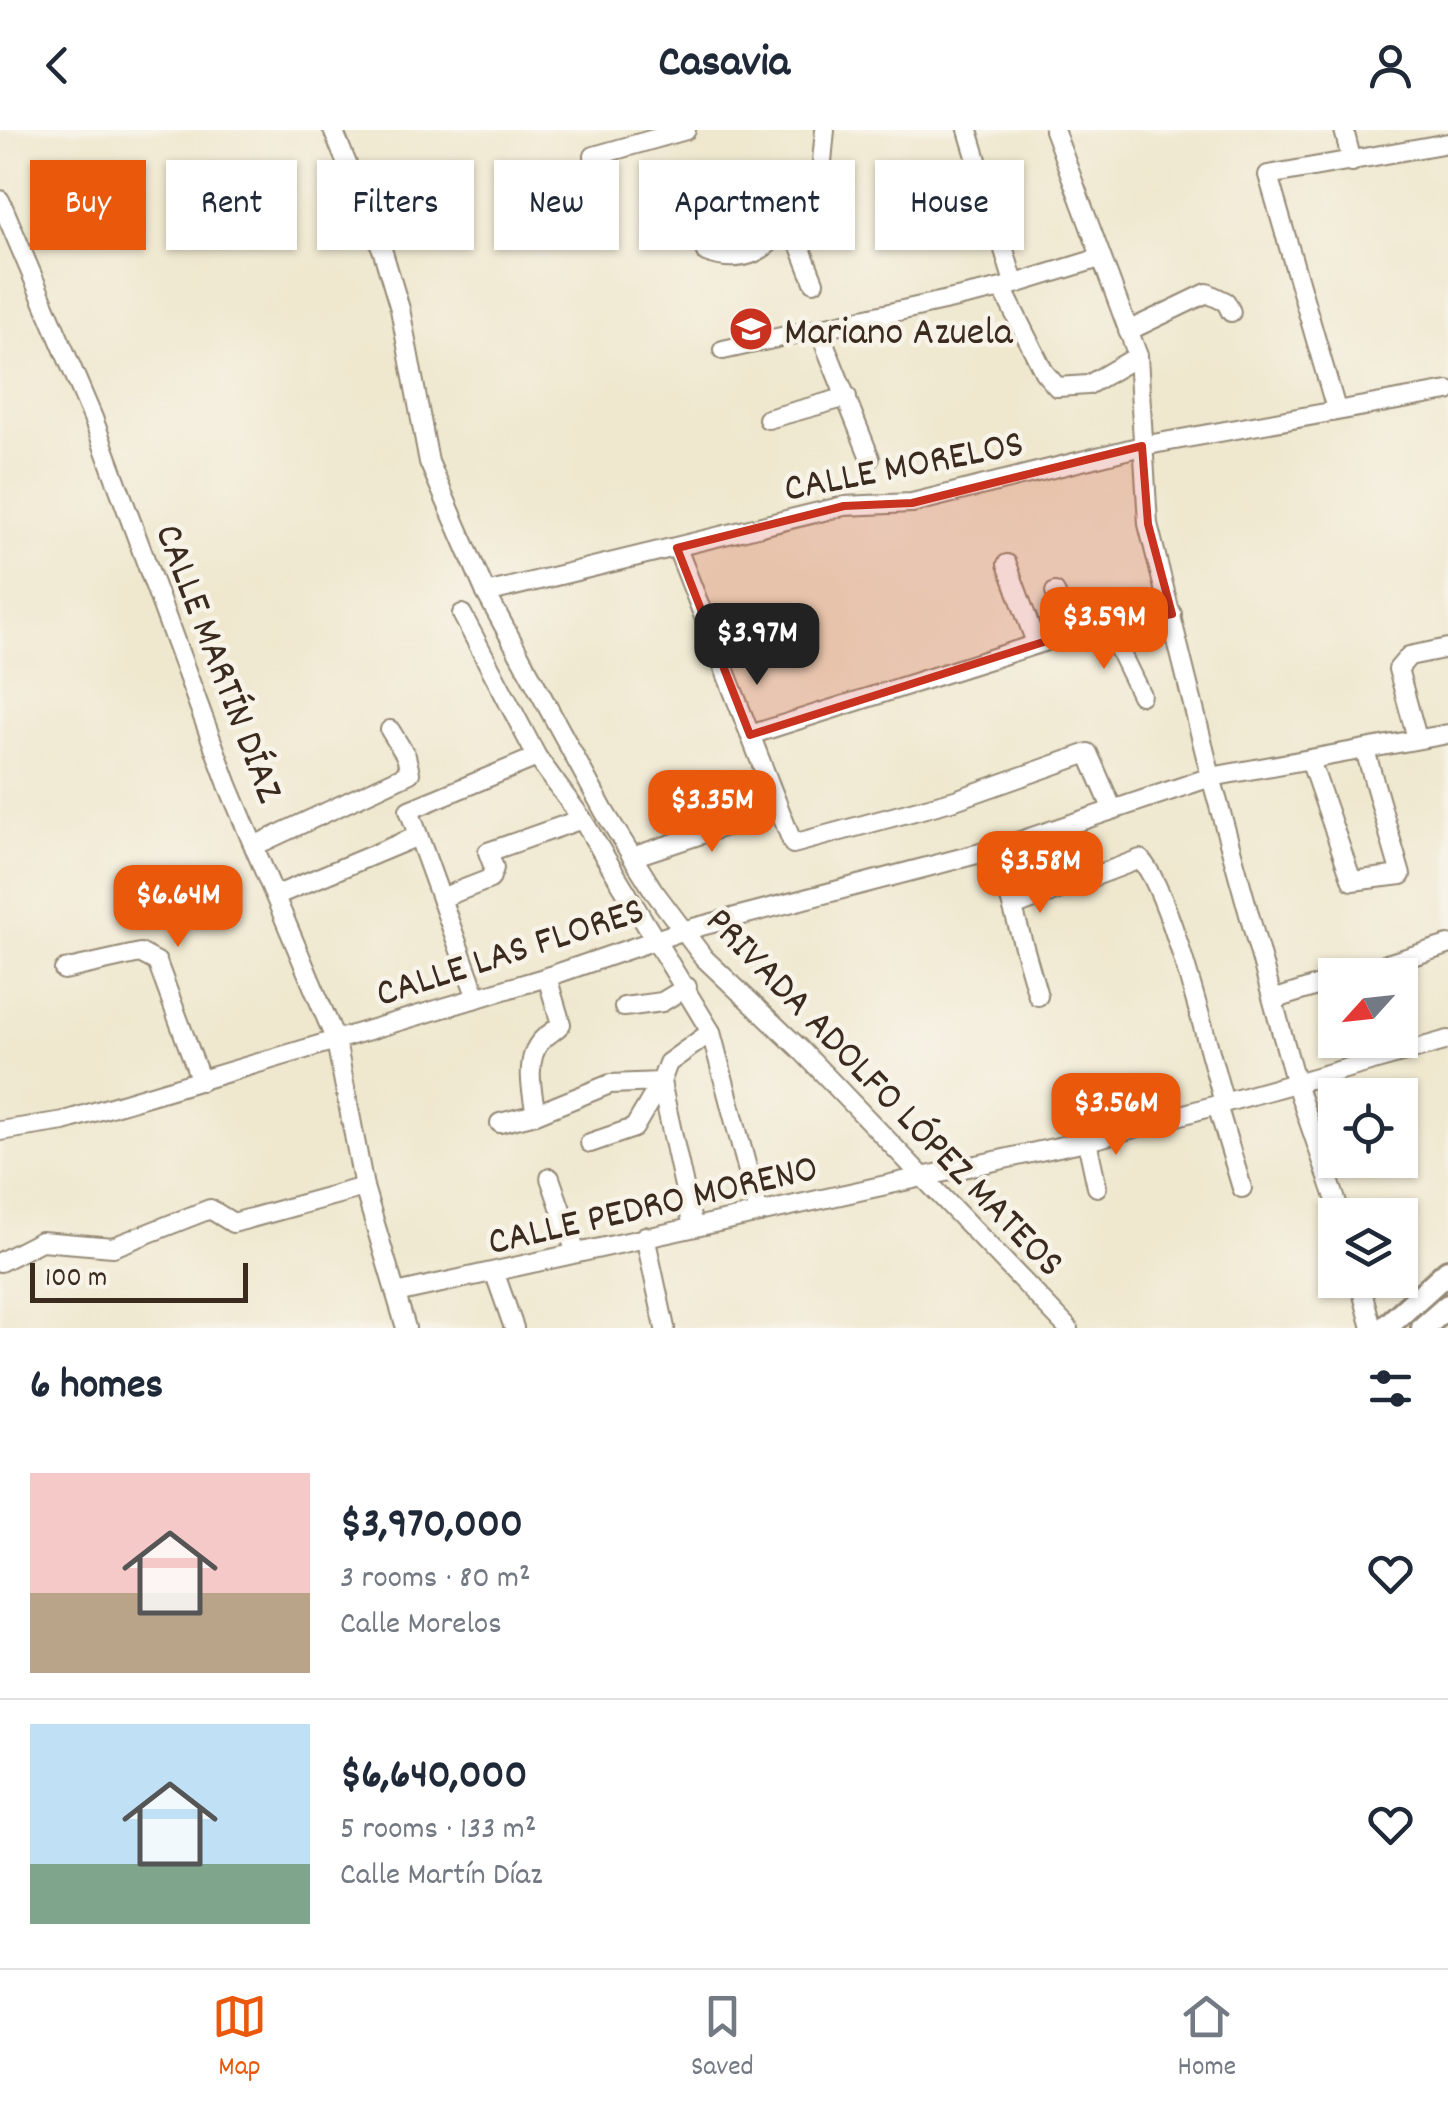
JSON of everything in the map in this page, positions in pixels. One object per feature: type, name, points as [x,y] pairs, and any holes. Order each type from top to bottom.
[{"type":"main road","points":[[1384,1328],[1448,1271]]},
{"type":"main road","points":[[1423,1328],[1448,1306]]},
{"type":"street","name":"PRIVADA ADOLFO LÓPEZ MATEOS","points":[[332,130],[382,249],[400,309],[429,462],[486,593],[569,752],[632,857],[679,932],[923,1176],[1068,1328]]},
{"type":"street","points":[[594,156],[686,130]]},
{"type":"street","points":[[822,160],[825,130]]},
{"type":"street","points":[[968,130],[1008,286],[1044,372],[1057,387],[1088,385],[1138,356]]},
{"type":"street","points":[[1054,130],[1138,356],[1148,524],[1211,777],[1276,999],[1296,1084],[1335,1198]]},
{"type":"street","points":[[1344,130],[1352,162]]},
{"type":"street","points":[[1336,409],[1268,175],[1448,143]]},
{"type":"street","name":"CALLE MARTÍN DÍAZ","points":[[0,200],[93,418],[254,846],[336,1040],[364,1188],[406,1328]]},
{"type":"street","points":[[705,250],[727,260],[763,250]]},
{"type":"street","points":[[801,250],[814,282]]},
{"type":"street","points":[[723,350],[1008,286],[1100,258]]},
{"type":"street","points":[[1128,331],[1207,293],[1226,302],[1231,312]]},
{"type":"street","points":[[819,330],[870,458]]},
{"type":"street","name":"CALLE MORELOS","points":[[486,593],[844,506],[912,503],[1142,446],[1448,390]]},
{"type":"street","points":[[768,419],[847,397]]},
{"type":"street","points":[[677,548],[793,844],[955,800],[1088,752],[1112,808]]},
{"type":"street","points":[[1007,564],[1036,644]]},
{"type":"street","points":[[1055,592],[1072,633]]},
{"type":"street","points":[[462,614],[537,757],[582,819],[711,1032],[760,1213]]},
{"type":"street","points":[[750,735],[1072,633],[1172,614]]},
{"type":"street","points":[[1109,629],[1141,695]]},
{"type":"street","points":[[1417,738],[1398,669],[1409,656],[1448,648]]},
{"type":"street","points":[[254,846],[410,773],[406,756],[390,730]]},
{"type":"street","name":"CALLE LAS FLORES","points":[[0,1131],[64,1121],[547,977],[679,932],[996,849],[1211,777],[1448,734]]},
{"type":"street","points":[[1310,760],[1352,880],[1401,875],[1366,750]]},
{"type":"street","points":[[477,998],[408,810],[537,757]]},
{"type":"street","points":[[632,857],[778,809]]},
{"type":"street","points":[[441,898],[490,878],[494,868],[488,852],[582,819]]},
{"type":"street","points":[[277,894],[418,836]]},
{"type":"street","points":[[996,849],[1038,996]]},
{"type":"street","points":[[1013,907],[1140,859],[1151,869],[1168,914],[1242,1188]]},
{"type":"street","points":[[1406,958],[1448,945]]},
{"type":"street","points":[[64,970],[140,953],[157,962],[200,1081]]},
{"type":"street","points":[[536,1114],[530,1083],[534,1058],[540,1042],[561,1024],[547,977]]},
{"type":"street","points":[[1276,999],[1318,985]]},
{"type":"street","points":[[624,1007],[662,1002],[687,988]]},
{"type":"street","points":[[590,1144],[634,1128],[668,1063],[711,1032]]},
{"type":"street","name":"CALLE PEDRO MORENO","points":[[396,1292],[495,1274],[645,1236],[1087,1141],[1448,1040]]},
{"type":"street","points":[[500,1122],[536,1114],[610,1084],[661,1082]]},
{"type":"street","points":[[661,1082],[693,1227]]},
{"type":"street","points":[[1121,1097],[1130,1130]]},
{"type":"street","name":"PRIVADA ADOLFO LÓPEZ MATEOS","points":[[1087,1141],[1097,1188]]},
{"type":"street","points":[[550,1178],[576,1253]]},
{"type":"street","points":[[0,1262],[41,1241],[113,1247],[210,1209],[233,1224],[364,1188]]},
{"type":"street","points":[[645,1236],[664,1328]]},
{"type":"street","points":[[495,1274],[514,1328]]},
{"type":"street","points":[[1364,1298],[1372,1328]]},
{"type":"highlighted area","points":[[1142,446],[1148,524],[1172,614],[1072,633],[750,735],[677,548],[844,506],[912,503]]},
{"type":"place","name":"Mariano Azuela","points":[[751,329]]}]
